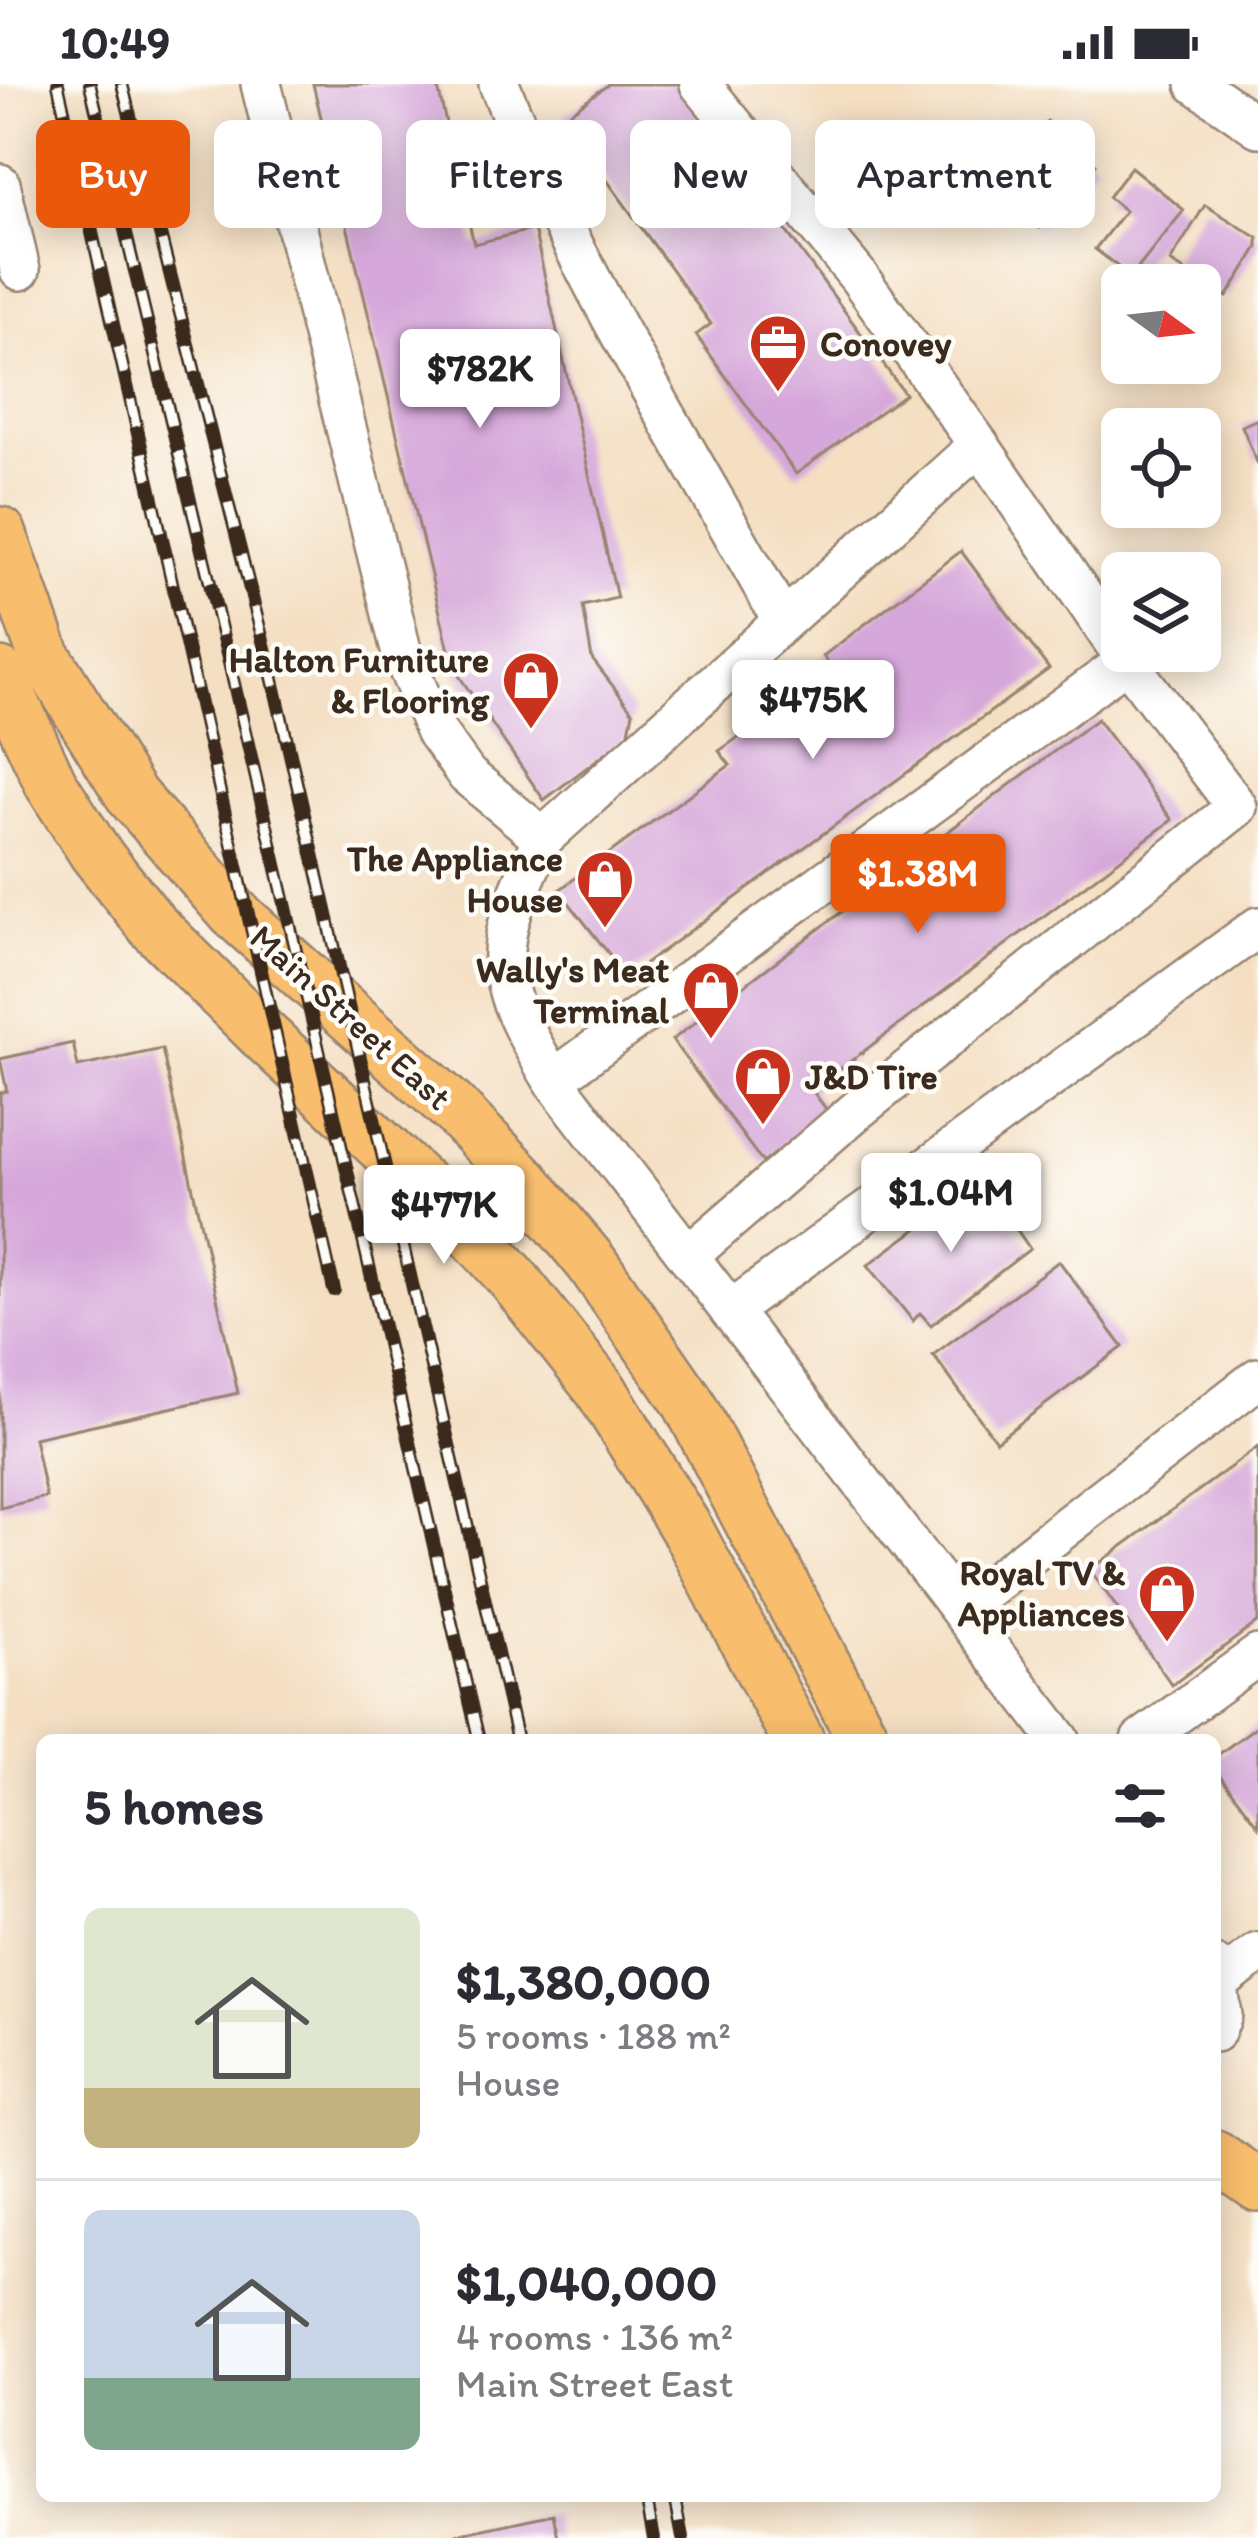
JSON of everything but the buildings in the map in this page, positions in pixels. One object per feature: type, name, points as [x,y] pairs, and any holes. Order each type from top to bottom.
[{"type":"main road","name":"Main Street East","points":[[0,533],[44,655],[132,796],[234,913],[452,1107],[522,1179],[591,1262],[687,1400],[861,1734]]},
{"type":"main road","name":"Main Street East","points":[[0,674],[51,784],[95,853],[153,926],[454,1214],[510,1275],[602,1390],[689,1533],[796,1734]]},
{"type":"main road","points":[[1221,2160],[1258,2186]]},
{"type":"street","points":[[261,84],[402,654],[436,732],[467,775],[543,838]]},
{"type":"street","points":[[499,84],[610,310],[782,620]]},
{"type":"street","points":[[700,84],[858,276],[1101,624]]},
{"type":"street","points":[[1196,84],[1258,127]]},
{"type":"street","points":[[0,184],[20,270]]},
{"type":"street","points":[[979,445],[543,838],[515,898],[501,964],[519,1024],[553,1081],[1055,1734]]},
{"type":"street","points":[[553,1081],[1113,672]]},
{"type":"street","points":[[688,1256],[856,1111],[1237,807],[1135,672]]},
{"type":"street","points":[[730,1311],[1258,927]]},
{"type":"street","points":[[959,1609],[1258,1378]]},
{"type":"street","points":[[1150,1734],[1258,1655]]},
{"type":"street","points":[[1221,1972],[1258,1954]]},
{"type":"railway","points":[[58,84],[334,1290]]},
{"type":"railway","points":[[90,84],[478,1734]]},
{"type":"railway","points":[[122,84],[273,680],[516,1734]]},
{"type":"railway","points":[[647,2502],[654,2538]]},
{"type":"railway","points":[[676,2502],[683,2538]]},
{"type":"place","name":"Conovey","points":[[778,394]]},
{"type":"place","name":"Halton Furniture & Flooring","points":[[531,731]]},
{"type":"place","name":"The Appliance House","points":[[605,930]]},
{"type":"place","name":"Wally's Meat Terminal","points":[[711,1041]]},
{"type":"place","name":"J&D Tire","points":[[763,1127]]},
{"type":"place","name":"Royal TV & Appliances","points":[[1167,1644]]}]
